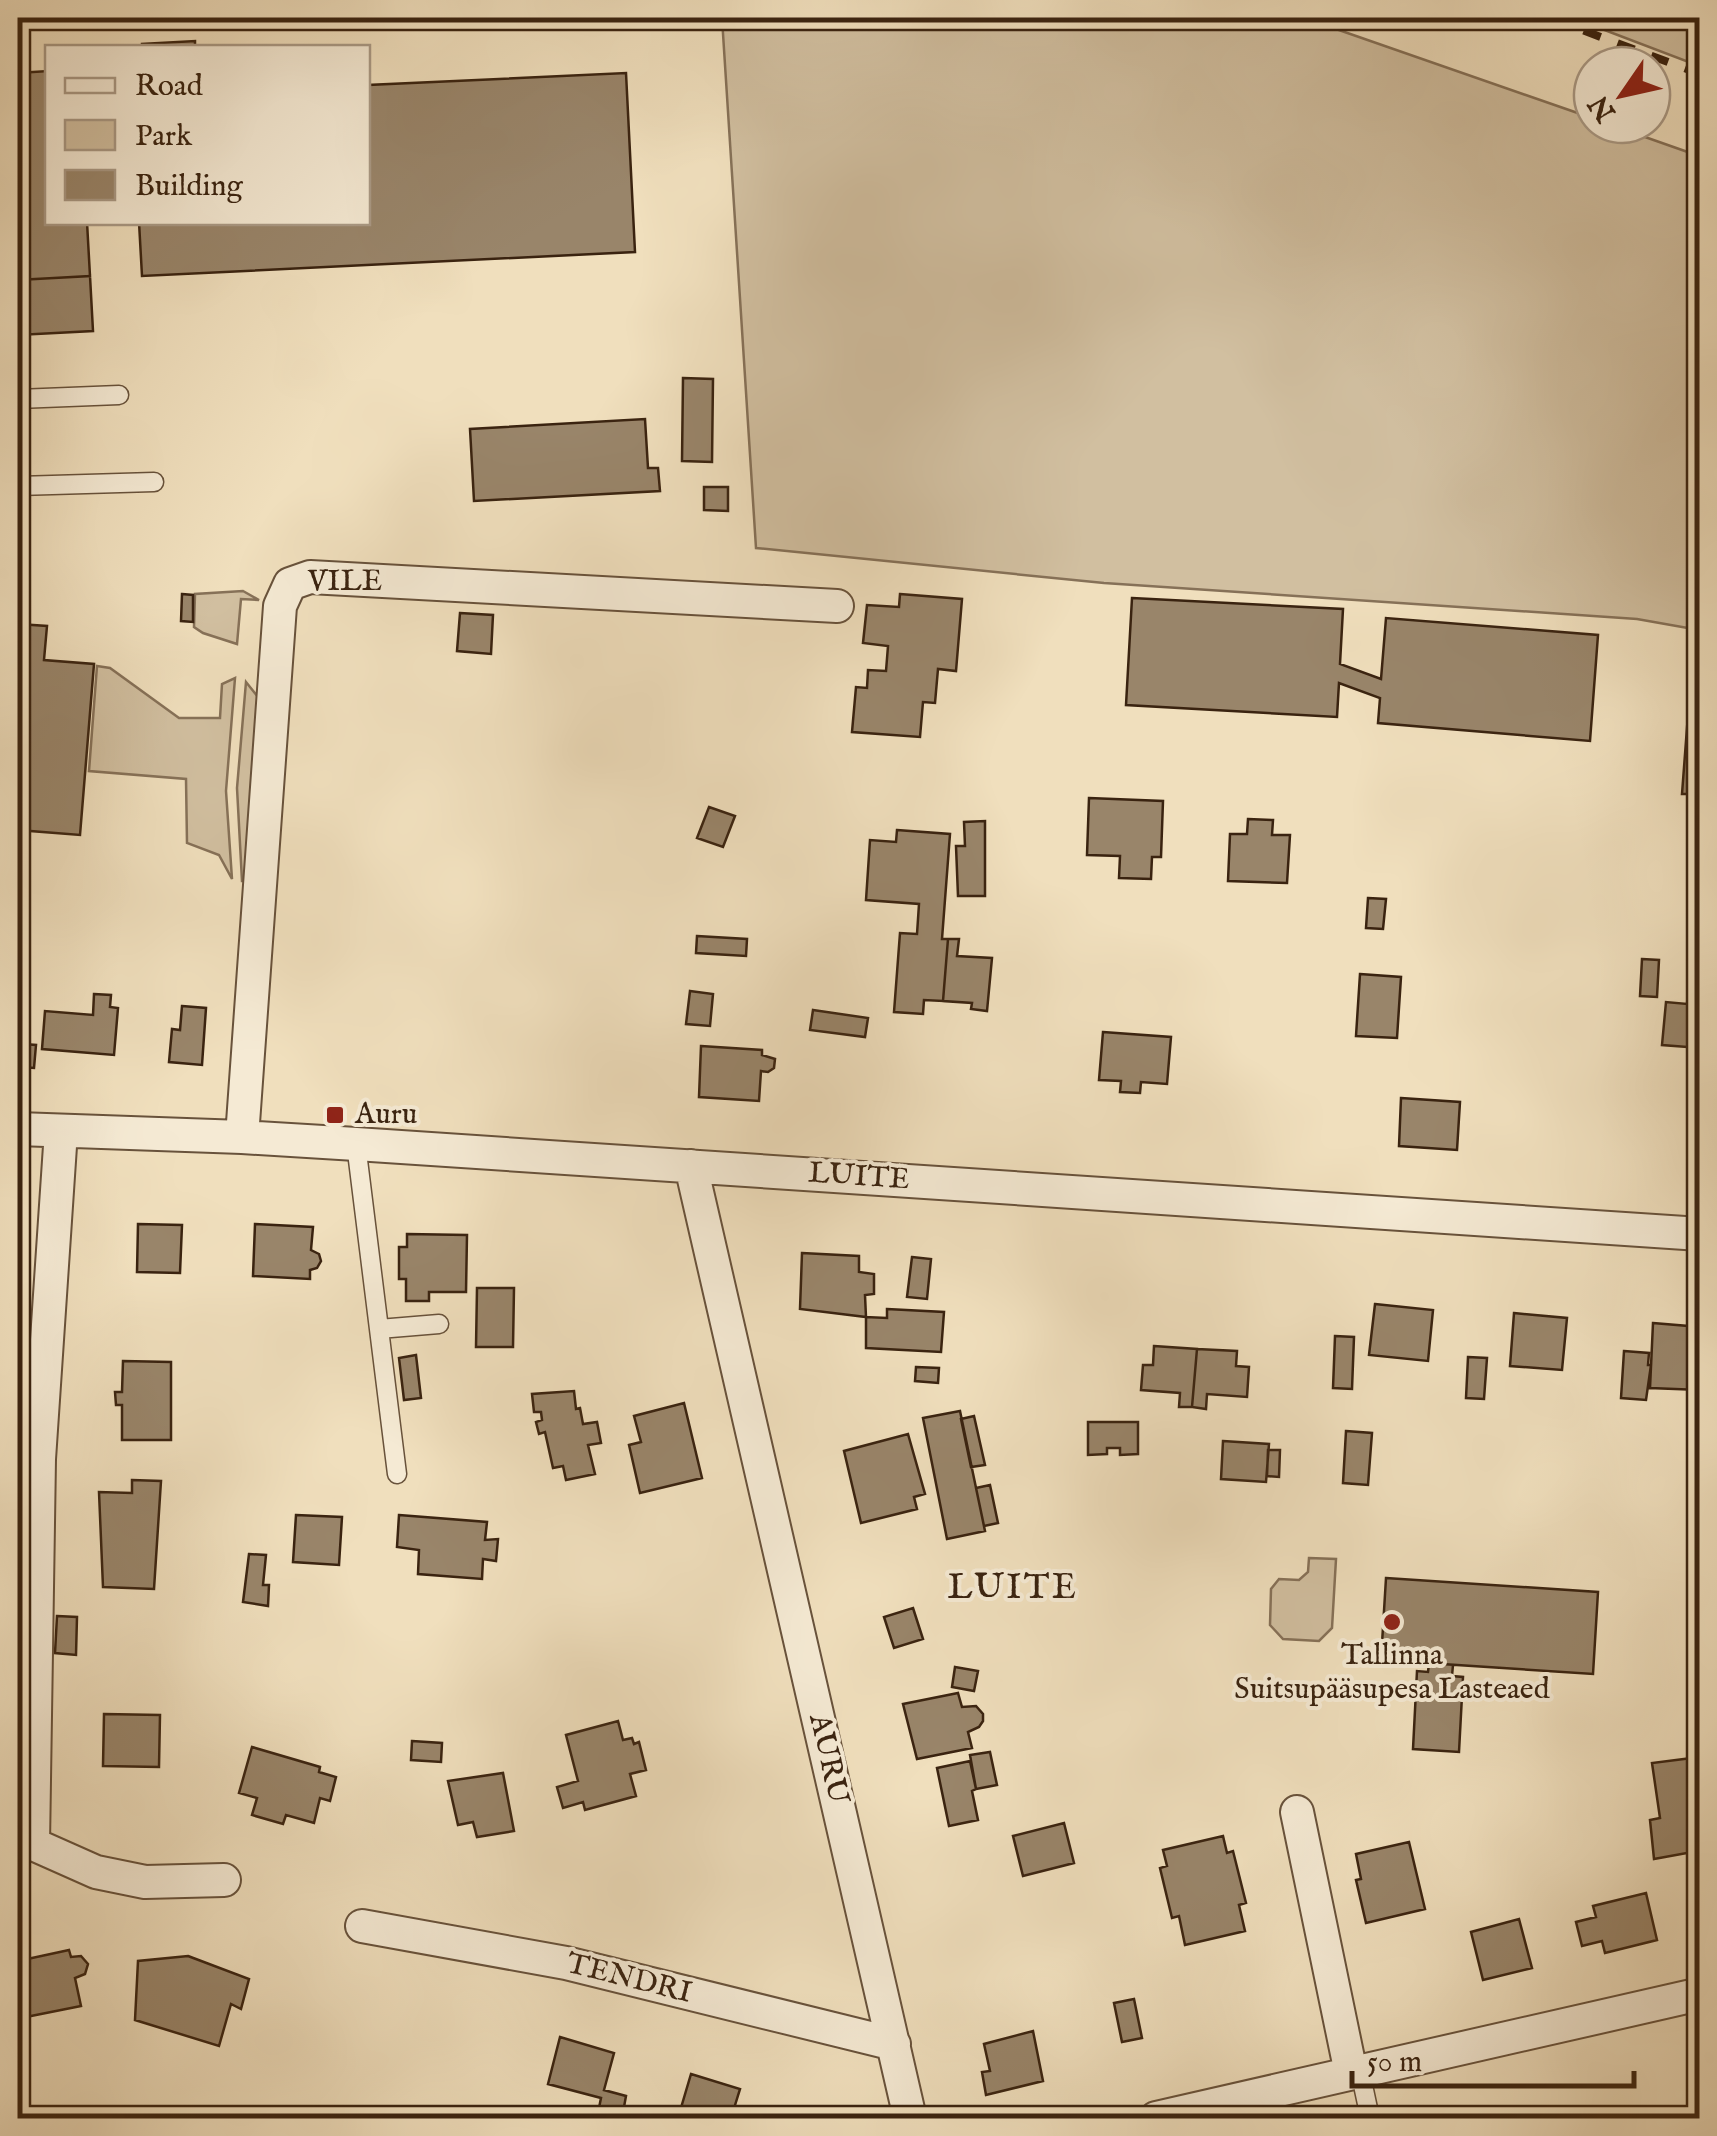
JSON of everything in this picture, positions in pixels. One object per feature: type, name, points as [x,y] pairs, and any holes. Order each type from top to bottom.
[{"type":"street","name":"VILE","points":[[242,1137],[280,606],[290,584],[310,577],[837,606]]},
{"type":"street","name":"LUITE","points":[[18,1129],[356,1144],[1700,1234]]},
{"type":"street","points":[[61,1131],[39,1459],[33,1844],[96,1872],[145,1882],[224,1880]]},
{"type":"street","name":"AURU","points":[[691,1166],[910,2118]]},
{"type":"street","points":[[1296,1812],[1356,2072]]},
{"type":"street","name":"TENDRI","points":[[362,1926],[566,1963],[894,2044]]},
{"type":"street","points":[[1156,2118],[1700,1994]]},
{"type":"lane","points":[[18,398],[119,395]]},
{"type":"lane","points":[[18,486],[154,482]]},
{"type":"lane","points":[[356,1144],[397,1474]]},
{"type":"lane","points":[[379,1329],[439,1324]]},
{"type":"lane","points":[[1356,2072],[1370,2118]]},
{"type":"green space","points":[[722,18],[1294,18],[1572,111],[1572,145],[1668,145],[1699,156],[1699,630],[1637,619],[1104,583],[756,548]]},
{"type":"green space","points":[[1573,18],[1678,18],[1699,26],[1699,66],[1672,56],[1672,45],[1644,45]]},
{"type":"green space","points":[[243,591],[259,600],[241,599],[237,644],[194,627],[195,594]]},
{"type":"green space","points":[[97,666],[110,668],[179,718],[220,718],[222,684],[235,678],[226,791],[232,879],[219,855],[187,843],[186,779],[89,771]]},
{"type":"green space","points":[[246,682],[258,697],[246,881],[242,881],[237,788]]},
{"type":"green space","points":[[1309,1558],[1336,1559],[1332,1628],[1319,1641],[1283,1639],[1270,1625],[1271,1589],[1279,1579],[1299,1580],[1308,1572]]},
{"type":"building","points":[[195,41],[195,45],[142,44]]},
{"type":"building","points":[[45,71],[45,225],[87,225],[90,276],[18,280],[18,73]]},
{"type":"building","points":[[626,73],[635,252],[142,276],[139,225],[370,225],[370,85]]},
{"type":"building","points":[[90,276],[93,331],[18,335],[18,280]]},
{"type":"building","points":[[683,378],[713,379],[712,462],[682,461]]},
{"type":"building","points":[[645,419],[648,468],[658,468],[660,491],[474,501],[470,429]]},
{"type":"building","points":[[704,487],[728,487],[728,511],[704,510]]},
{"type":"building","points":[[182,594],[193,595],[193,622],[181,621]]},
{"type":"building","points":[[900,594],[962,599],[956,671],[938,669],[935,703],[923,702],[920,737],[852,732],[856,687],[867,688],[868,670],[886,671],[888,646],[863,643],[867,605],[899,607]]},
{"type":"building","points":[[1132,598],[1343,609],[1340,664],[1381,679],[1386,618],[1598,635],[1590,741],[1378,723],[1380,698],[1339,683],[1337,717],[1126,705]]},
{"type":"building","points":[[460,613],[493,615],[491,654],[457,651]]},
{"type":"building","points":[[18,624],[47,626],[44,660],[94,664],[80,835],[18,830]]},
{"type":"building","points":[[1690,688],[1700,689],[1700,813],[1691,812],[1692,794],[1682,794]]},
{"type":"building","points":[[1089,798],[1163,801],[1161,857],[1152,857],[1151,879],[1119,878],[1120,856],[1087,855]]},
{"type":"building","points":[[709,807],[735,816],[723,847],[697,838]]},
{"type":"building","points":[[1248,819],[1273,820],[1272,835],[1290,835],[1287,883],[1228,881],[1230,834],[1247,834]]},
{"type":"building","points":[[985,821],[985,896],[958,896],[956,846],[965,846],[964,822]]},
{"type":"building","points":[[897,830],[950,834],[942,939],[948,939],[943,1001],[924,1000],[923,1014],[894,1012],[900,933],[917,934],[919,904],[866,900],[870,840],[896,842]]},
{"type":"building","points":[[1368,898],[1386,899],[1383,929],[1366,928]]},
{"type":"building","points":[[697,936],[747,939],[746,956],[696,953]]},
{"type":"building","points":[[948,939],[959,939],[957,956],[992,958],[987,1011],[971,1009],[972,1003],[943,1001]]},
{"type":"building","points":[[1642,959],[1659,960],[1657,997],[1640,996]]},
{"type":"building","points":[[1360,974],[1401,977],[1397,1038],[1356,1036]]},
{"type":"building","points":[[690,991],[713,994],[710,1026],[686,1024]]},
{"type":"building","points":[[1688,992],[1700,993],[1700,1048],[1662,1045],[1666,1002],[1687,1004]]},
{"type":"building","points":[[94,994],[111,995],[110,1007],[118,1008],[114,1055],[42,1049],[45,1011],[93,1015]]},
{"type":"building","points":[[182,1006],[206,1008],[202,1065],[169,1062],[172,1029],[180,1030]]},
{"type":"building","points":[[813,1010],[868,1018],[865,1037],[810,1030]]},
{"type":"building","points":[[1103,1032],[1171,1037],[1167,1084],[1141,1082],[1140,1093],[1120,1092],[1121,1081],[1099,1080]]},
{"type":"building","points":[[23,1044],[36,1045],[34,1068],[22,1067]]},
{"type":"building","points":[[701,1046],[762,1050],[762,1055],[775,1059],[774,1068],[761,1071],[759,1101],[699,1097]]},
{"type":"building","points":[[1401,1098],[1460,1102],[1457,1150],[1399,1146]]},
{"type":"building","points":[[138,1224],[182,1225],[180,1273],[137,1272]]},
{"type":"building","points":[[255,1224],[313,1227],[311,1250],[319,1254],[321,1261],[310,1270],[310,1279],[253,1276]]},
{"type":"building","points":[[407,1234],[467,1235],[466,1292],[429,1292],[429,1301],[406,1301],[406,1279],[399,1279],[399,1247],[407,1247]]},
{"type":"building","points":[[802,1253],[859,1256],[859,1272],[874,1274],[874,1294],[865,1295],[866,1317],[800,1309]]},
{"type":"building","points":[[912,1257],[931,1259],[927,1299],[907,1297]]},
{"type":"building","points":[[477,1288],[514,1288],[513,1347],[476,1347]]},
{"type":"building","points":[[1375,1304],[1433,1310],[1428,1361],[1369,1355]]},
{"type":"building","points":[[887,1309],[944,1312],[941,1352],[866,1348],[866,1317],[887,1318]]},
{"type":"building","points":[[1514,1313],[1567,1318],[1562,1370],[1510,1366]]},
{"type":"building","points":[[1653,1323],[1700,1327],[1700,1390],[1650,1388]]},
{"type":"building","points":[[1335,1336],[1354,1337],[1352,1389],[1333,1388]]},
{"type":"building","points":[[1154,1346],[1197,1349],[1192,1407],[1179,1407],[1180,1393],[1141,1390],[1143,1365],[1153,1365]]},
{"type":"building","points":[[1197,1349],[1237,1351],[1236,1366],[1249,1367],[1247,1397],[1207,1394],[1206,1409],[1192,1407]]},
{"type":"building","points":[[1624,1351],[1649,1353],[1646,1400],[1621,1398]]},
{"type":"building","points":[[416,1355],[421,1398],[404,1400],[399,1358]]},
{"type":"building","points":[[1468,1357],[1487,1358],[1484,1399],[1466,1398]]},
{"type":"building","points":[[123,1361],[171,1362],[171,1440],[122,1440],[122,1405],[116,1405],[115,1392],[122,1392]]},
{"type":"building","points":[[916,1367],[939,1368],[938,1383],[915,1381]]},
{"type":"building","points":[[574,1391],[583,1424],[597,1422],[601,1443],[588,1445],[595,1474],[566,1480],[563,1466],[553,1468],[545,1432],[539,1434],[536,1422],[542,1420],[541,1412],[534,1412],[532,1394]]},
{"type":"building","points":[[684,1403],[702,1478],[640,1493],[629,1445],[641,1442],[634,1416]]},
{"type":"building","points":[[960,1411],[985,1531],[947,1539],[923,1418]]},
{"type":"building","points":[[974,1416],[985,1465],[971,1467],[961,1419]]},
{"type":"building","points":[[1088,1422],[1138,1422],[1138,1454],[1120,1455],[1120,1448],[1107,1448],[1107,1454],[1088,1455]]},
{"type":"building","points":[[1346,1431],[1372,1433],[1368,1485],[1343,1483]]},
{"type":"building","points":[[908,1434],[925,1494],[914,1497],[917,1509],[861,1523],[844,1451]]},
{"type":"building","points":[[1223,1441],[1269,1444],[1266,1482],[1221,1479]]},
{"type":"building","points":[[1268,1450],[1280,1450],[1279,1477],[1267,1476]]},
{"type":"building","points":[[132,1480],[161,1481],[154,1589],[103,1587],[99,1492],[132,1493]]},
{"type":"building","points":[[990,1485],[998,1523],[984,1526],[976,1488]]},
{"type":"building","points":[[296,1515],[342,1517],[339,1565],[293,1562]]},
{"type":"building","points":[[399,1515],[487,1522],[485,1540],[498,1539],[496,1561],[483,1559],[482,1579],[418,1574],[419,1550],[397,1547]]},
{"type":"building","points":[[249,1554],[266,1555],[263,1585],[269,1585],[268,1606],[243,1602]]},
{"type":"building","points":[[1386,1578],[1598,1592],[1593,1674],[1381,1660]]},
{"type":"building","points":[[913,1608],[923,1639],[894,1648],[884,1617]]},
{"type":"building","points":[[57,1616],[77,1617],[76,1655],[55,1653]]},
{"type":"building","points":[[1429,1663],[1453,1665],[1452,1676],[1463,1677],[1459,1752],[1413,1749],[1417,1671],[1428,1672]]},
{"type":"building","points":[[955,1667],[978,1671],[974,1691],[952,1687]]},
{"type":"building","points":[[958,1693],[962,1707],[976,1706],[983,1714],[979,1727],[968,1732],[972,1748],[917,1759],[903,1704]]},
{"type":"building","points":[[104,1714],[160,1715],[159,1767],[103,1766]]},
{"type":"building","points":[[618,1721],[623,1740],[632,1738],[634,1744],[639,1742],[646,1770],[630,1774],[636,1796],[585,1810],[583,1802],[563,1808],[557,1787],[578,1781],[566,1735]]},
{"type":"building","points":[[412,1741],[442,1743],[441,1762],[411,1760]]},
{"type":"building","points":[[252,1747],[320,1767],[319,1772],[336,1777],[330,1801],[320,1798],[314,1823],[286,1815],[283,1824],[252,1815],[257,1798],[239,1793]]},
{"type":"building","points":[[990,1752],[997,1785],[976,1789],[970,1755]]},
{"type":"building","points":[[1700,1757],[1700,1815],[1694,1816],[1698,1851],[1654,1859],[1650,1820],[1660,1818],[1652,1763]]},
{"type":"building","points":[[970,1761],[978,1820],[949,1826],[937,1768]]},
{"type":"building","points":[[503,1773],[514,1831],[477,1837],[473,1822],[458,1825],[448,1781]]},
{"type":"building","points":[[1064,1823],[1074,1863],[1023,1876],[1013,1836]]},
{"type":"building","points":[[1223,1836],[1227,1853],[1233,1851],[1246,1903],[1239,1905],[1245,1931],[1185,1945],[1179,1916],[1172,1918],[1160,1868],[1167,1866],[1163,1850]]},
{"type":"building","points":[[1409,1842],[1425,1909],[1366,1923],[1356,1880],[1361,1879],[1356,1854]]},
{"type":"building","points":[[1646,1893],[1657,1940],[1605,1953],[1602,1941],[1582,1946],[1576,1922],[1596,1917],[1593,1906]]},
{"type":"building","points":[[1519,1919],[1532,1968],[1483,1980],[1471,1932]]},
{"type":"building","points":[[69,1950],[71,1957],[81,1956],[88,1964],[85,1974],[75,1978],[81,2006],[26,2017],[18,1961]]},
{"type":"building","points":[[188,1956],[249,1979],[241,2009],[231,2004],[219,2046],[135,2020],[138,1961]]},
{"type":"building","points":[[1134,1999],[1142,2038],[1122,2042],[1114,2003]]},
{"type":"building","points":[[1033,2031],[1043,2081],[986,2095],[982,2072],[990,2071],[984,2044]]},
{"type":"building","points":[[560,2037],[614,2053],[604,2090],[626,2096],[622,2118],[597,2118],[601,2098],[548,2084]]},
{"type":"building","points":[[691,2074],[740,2089],[731,2118],[678,2118]]},
{"type":"railway","points":[[1550,18],[1700,74]]},
{"type":"place","name":"Auru","points":[[335,1115]]},
{"type":"place","name":"Tallinna Suitsupääsupesa Lasteaed","points":[[1392,1622]]},
{"type":"district","name":"LUITE","points":[[1013,1588]]}]
